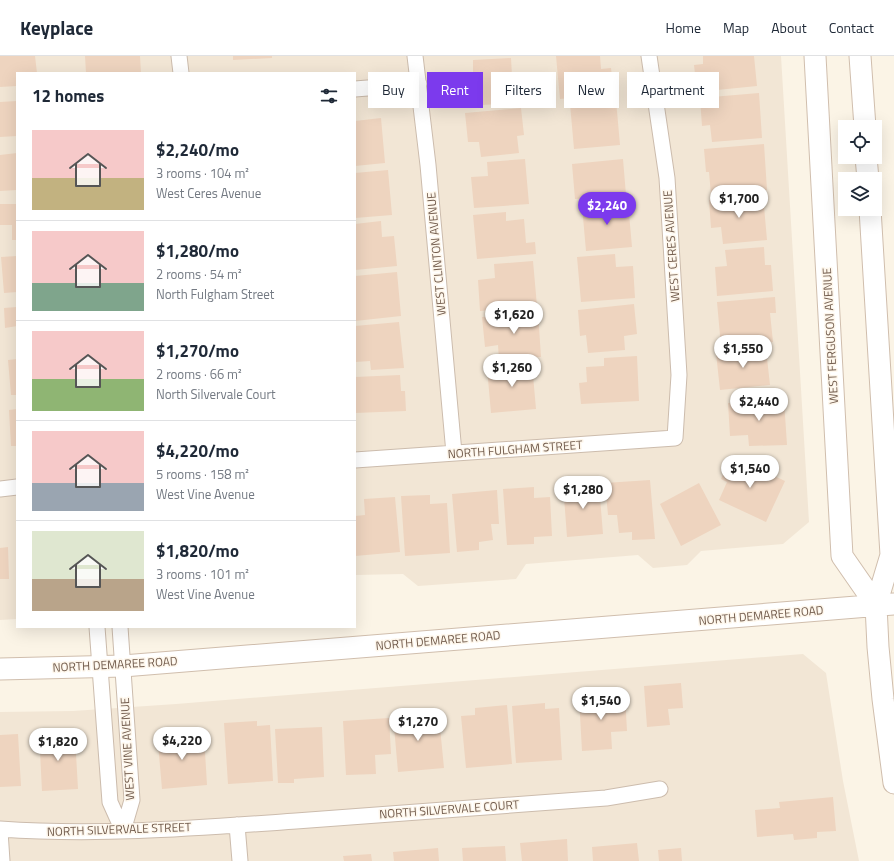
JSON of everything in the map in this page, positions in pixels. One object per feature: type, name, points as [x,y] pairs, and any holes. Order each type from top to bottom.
[{"type":"street","points":[[179,56],[182,72]]},
{"type":"street","name":"WEST CLINTON AVENUE","points":[[415,56],[417,72]]},
{"type":"street","name":"WEST CERES AVENUE","points":[[649,56],[667,178],[679,375],[675,438]]},
{"type":"street","name":"WEST FERGUSON AVENUE","points":[[815,56],[842,556],[885,605]]},
{"type":"street","points":[[860,56],[865,120]]},
{"type":"street","name":"WEST CLINTON AVENUE","points":[[419,84],[428,165],[454,453]]},
{"type":"street","points":[[356,89],[368,88]]},
{"type":"street","points":[[870,216],[891,555],[878,647],[894,783]]},
{"type":"street","name":"NORTH FULGHAM STREET","points":[[356,460],[675,438]]},
{"type":"street","points":[[0,489],[16,487]]},
{"type":"street","name":"NORTH DEMAREE ROAD","points":[[0,669],[123,666],[885,605]]},
{"type":"street","name":"WEST VINE AVENUE","points":[[97,628],[110,802],[123,831]]},
{"type":"street","name":"WEST VINE AVENUE","points":[[120,628],[132,800],[123,831]]},
{"type":"street","name":"NORTH SILVERVALE COURT","points":[[237,825],[606,798],[660,789]]},
{"type":"street","points":[[237,825],[240,861]]},
{"type":"street","name":"NORTH SILVERVALE STREET","points":[[0,830],[59,832],[123,831],[237,825]]},
{"type":"street","points":[[0,830],[2,861]]},
{"type":"shaded area","points":[[0,56],[781,56],[809,522],[783,544],[701,551],[687,565],[653,568],[638,555],[526,564],[516,579],[418,586],[403,574],[356,575],[356,72],[16,72],[16,619],[0,620]]},
{"type":"shaded area","points":[[803,654],[826,673],[843,781],[859,861],[0,861],[0,712],[73,711],[176,704]]},
{"type":"building","points":[[0,56],[35,56],[37,72],[16,72],[16,86],[0,87]]},
{"type":"building","points":[[85,56],[140,56],[141,72],[86,72]]},
{"type":"building","points":[[233,56],[272,56],[272,58],[233,60]]},
{"type":"building","points":[[556,56],[600,56],[601,69],[611,68],[611,72],[564,72],[564,99],[560,99]]},
{"type":"building","points":[[703,56],[754,56],[757,86],[719,90],[719,72],[695,72],[694,65],[703,64]]},
{"type":"building","points":[[511,58],[512,72],[491,72],[491,105],[483,105],[483,72],[473,72],[473,60]]},
{"type":"building","points":[[759,93],[762,138],[712,142],[710,125],[702,126],[701,108],[719,108],[719,96]]},
{"type":"building","points":[[16,101],[16,136],[0,137],[0,102]]},
{"type":"building","points":[[521,108],[524,135],[517,136],[519,153],[481,157],[479,142],[468,142],[465,113]]},
{"type":"building","points":[[570,108],[617,108],[620,145],[574,149]]},
{"type":"building","points":[[381,118],[385,163],[356,166],[356,121]]},
{"type":"building","points":[[764,144],[767,190],[711,195],[709,172],[706,172],[704,149]]},
{"type":"building","points":[[16,153],[16,190],[0,191],[0,155]]},
{"type":"building","points":[[525,159],[529,204],[474,208],[471,177],[488,176],[487,162]]},
{"type":"building","points":[[623,159],[626,195],[575,199],[572,164]]},
{"type":"building","points":[[388,170],[392,215],[356,218],[356,173]]},
{"type":"building","points":[[763,195],[767,240],[723,244],[721,227],[711,228],[709,200]]},
{"type":"building","points":[[628,202],[632,247],[586,251],[582,206]]},
{"type":"building","points":[[0,204],[16,204],[16,240],[12,240],[12,225],[0,225]]},
{"type":"building","points":[[506,212],[506,221],[524,219],[526,243],[535,242],[536,254],[477,259],[473,215]]},
{"type":"building","points":[[381,221],[382,237],[394,236],[397,266],[356,270],[356,224]]},
{"type":"building","points":[[764,247],[765,265],[771,265],[773,291],[717,296],[715,267],[727,266],[725,250]]},
{"type":"building","points":[[615,254],[616,267],[633,266],[635,298],[581,302],[577,257]]},
{"type":"building","points":[[16,256],[16,292],[4,293],[1,257]]},
{"type":"building","points":[[533,261],[537,306],[480,311],[478,280],[495,278],[494,264]]},
{"type":"building","points":[[397,272],[401,316],[356,321],[356,276]]},
{"type":"building","points":[[775,297],[776,313],[770,313],[773,342],[721,346],[717,302]]},
{"type":"building","points":[[634,304],[637,334],[624,336],[625,350],[588,353],[586,335],[580,336],[578,310]]},
{"type":"building","points":[[16,307],[16,326],[5,328],[4,308]]},
{"type":"building","points":[[538,312],[541,357],[499,360],[498,345],[485,347],[482,317]]},
{"type":"building","points":[[399,322],[404,368],[371,370],[370,361],[356,362],[356,326]]},
{"type":"building","points":[[766,349],[770,385],[720,390],[716,353]]},
{"type":"building","points":[[637,356],[639,401],[581,404],[579,383],[587,382],[586,367],[604,366],[604,358]]},
{"type":"building","points":[[16,359],[16,395],[11,395],[8,360]]},
{"type":"building","points":[[532,364],[536,409],[491,413],[487,368]]},
{"type":"building","points":[[400,375],[401,391],[405,391],[406,411],[356,413],[356,377]]},
{"type":"building","points":[[784,400],[787,445],[749,446],[748,435],[730,436],[728,403]]},
{"type":"building","points":[[16,409],[16,446],[11,446],[9,410]]},
{"type":"building","points":[[731,456],[785,481],[766,522],[719,500],[727,482],[721,479]]},
{"type":"building","points":[[650,480],[655,539],[632,540],[632,532],[619,533],[617,515],[608,515],[605,483]]},
{"type":"building","points":[[583,482],[583,487],[599,485],[603,534],[567,537],[563,484]]},
{"type":"building","points":[[699,483],[721,525],[681,546],[660,504]]},
{"type":"building","points":[[534,487],[534,498],[550,497],[552,536],[534,537],[534,544],[507,545],[503,489]]},
{"type":"building","points":[[497,490],[499,524],[491,524],[493,540],[479,542],[479,550],[457,552],[452,494]]},
{"type":"building","points":[[430,495],[430,504],[447,503],[450,553],[405,556],[401,496]]},
{"type":"building","points":[[395,497],[400,552],[356,556],[356,516],[365,515],[364,499]]},
{"type":"building","points":[[8,547],[9,579],[0,579],[0,548]]},
{"type":"building","points":[[681,683],[683,708],[668,709],[670,725],[647,727],[644,686]]},
{"type":"building","points":[[625,695],[627,731],[611,732],[612,749],[582,751],[579,697]]},
{"type":"building","points":[[545,703],[545,709],[559,708],[562,760],[516,763],[512,706]]},
{"type":"building","points":[[507,705],[512,764],[466,768],[461,716],[475,715],[475,708]]},
{"type":"building","points":[[426,712],[427,718],[439,717],[444,768],[398,772],[393,715]]},
{"type":"building","points":[[389,718],[391,754],[375,755],[376,774],[346,775],[343,721]]},
{"type":"building","points":[[257,721],[257,726],[270,725],[273,781],[228,784],[224,723]]},
{"type":"building","points":[[322,727],[324,777],[294,779],[294,783],[278,783],[275,729]]},
{"type":"building","points":[[173,731],[174,737],[204,735],[207,785],[162,789],[157,732]]},
{"type":"building","points":[[39,732],[56,732],[56,737],[75,736],[78,789],[42,791]]},
{"type":"building","points":[[18,734],[21,786],[0,787],[0,735]]},
{"type":"building","points":[[833,797],[836,831],[817,832],[817,838],[794,840],[793,834],[757,837],[755,810],[780,808],[779,802]]},
{"type":"building","points":[[567,839],[568,861],[522,861],[520,843]]},
{"type":"building","points":[[637,843],[639,861],[593,861],[592,847]]},
{"type":"building","points":[[505,846],[506,861],[463,861],[462,848]]},
{"type":"building","points":[[438,848],[439,861],[394,861],[393,852]]},
{"type":"building","points":[[681,848],[682,861],[659,861],[658,850]]},
{"type":"building","points":[[371,854],[372,861],[344,861],[343,856]]}]
